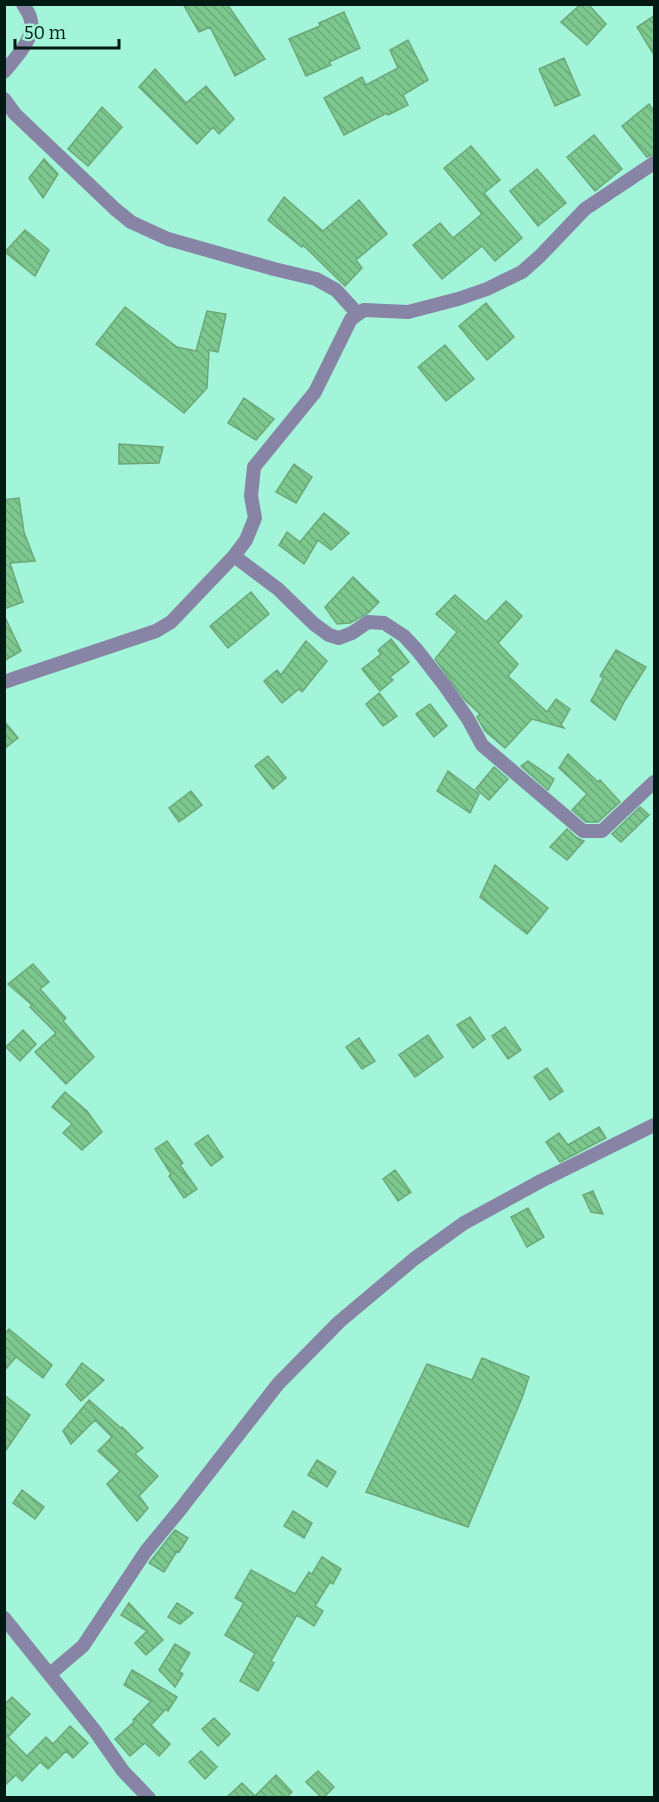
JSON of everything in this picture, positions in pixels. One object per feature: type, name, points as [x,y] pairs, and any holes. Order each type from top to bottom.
[{"type":"street","points":[[4,72],[27,41],[32,30],[30,17],[23,4]]},
{"type":"street","points":[[4,99],[15,114],[131,222],[168,239],[315,279],[336,290],[357,313]]},
{"type":"street","points":[[4,682],[156,631],[171,622],[234,556],[246,540],[255,518],[251,496],[254,467],[315,392],[347,324],[357,313],[364,310],[408,312],[432,307],[487,289],[522,272],[585,209],[654,163]]},
{"type":"street","points":[[234,556],[278,589],[314,624],[329,635],[339,638],[352,633],[368,622],[384,623],[404,636],[445,686],[468,719],[482,746],[583,831],[602,831],[654,782]]},
{"type":"street","points":[[50,1674],[83,1646],[146,1551],[278,1384],[339,1322],[414,1259],[465,1223],[541,1180],[654,1125]]},
{"type":"street","points":[[4,1618],[95,1731],[123,1771],[149,1797]]},
{"type":"building","points":[[183,4],[227,4],[265,59],[235,76],[210,27],[199,32]]},
{"type":"building","points":[[581,4],[588,4],[606,24],[587,45],[561,22]]},
{"type":"building","points":[[344,12],[360,48],[329,62],[331,65],[306,76],[289,39],[320,26],[319,23]]},
{"type":"building","points":[[654,16],[654,55],[637,27]]},
{"type":"building","points":[[408,40],[428,80],[403,95],[408,105],[344,135],[324,98],[362,77],[366,85],[398,68],[390,50]]},
{"type":"building","points":[[564,58],[580,95],[555,106],[539,69]]},
{"type":"building","points":[[155,69],[186,103],[206,86],[234,119],[219,134],[213,127],[197,144],[139,87]]},
{"type":"building","points":[[649,104],[654,111],[654,154],[647,157],[622,126]]},
{"type":"building","points":[[102,107],[122,127],[88,166],[68,149]]},
{"type":"building","points":[[594,135],[622,169],[595,191],[567,157]]},
{"type":"building","points":[[471,146],[500,180],[484,193],[522,238],[495,261],[482,246],[442,279],[413,245],[440,223],[453,238],[482,214],[444,168]]},
{"type":"building","points":[[44,159],[58,174],[43,198],[29,178]]},
{"type":"building","points":[[537,169],[566,203],[538,226],[510,191]]},
{"type":"building","points":[[284,197],[323,231],[359,200],[387,234],[356,260],[362,268],[345,286],[303,245],[302,247],[268,220]]},
{"type":"building","points":[[25,230],[49,250],[35,276],[5,252]]},
{"type":"building","points":[[486,303],[514,337],[487,360],[459,326]]},
{"type":"building","points":[[125,307],[177,347],[196,351],[207,311],[226,314],[218,352],[209,350],[207,388],[184,413],[96,344]]},
{"type":"building","points":[[445,345],[474,379],[446,401],[418,367]]},
{"type":"building","points":[[244,398],[274,419],[256,440],[228,423]]},
{"type":"building","points":[[119,444],[163,447],[159,463],[119,464]]},
{"type":"building","points":[[294,464],[312,477],[296,503],[276,492]]},
{"type":"building","points":[[19,498],[24,532],[35,561],[10,563],[23,602],[4,609],[4,500]]},
{"type":"building","points":[[324,513],[349,533],[331,550],[318,540],[304,564],[279,545],[287,532],[300,542]]},
{"type":"building","points":[[353,577],[379,602],[368,613],[350,623],[337,624],[325,607]]},
{"type":"building","points":[[251,592],[269,614],[228,648],[210,626]]},
{"type":"building","points":[[455,595],[486,622],[506,601],[522,616],[498,643],[518,664],[508,676],[547,712],[556,699],[570,709],[561,725],[564,728],[532,719],[505,748],[485,731],[477,717],[480,714],[465,700],[435,659],[457,632],[436,614]]},
{"type":"building","points":[[4,615],[21,651],[4,661]]},
{"type":"building","points":[[391,639],[409,662],[390,677],[393,680],[380,691],[362,669],[381,654],[378,650]]},
{"type":"building","points":[[306,641],[327,661],[302,692],[299,689],[282,703],[264,681],[277,670],[281,675]]},
{"type":"building","points":[[616,650],[646,667],[615,720],[591,701],[603,678],[600,676]]},
{"type":"building","points":[[379,693],[397,716],[383,726],[366,704]]},
{"type":"building","points":[[430,704],[447,726],[434,737],[416,714]]},
{"type":"building","points":[[4,721],[18,738],[4,749]]},
{"type":"building","points":[[568,754],[598,782],[600,780],[620,802],[598,822],[586,822],[572,810],[587,794],[559,768]]},
{"type":"building","points":[[268,756],[286,778],[273,789],[255,766]]},
{"type":"building","points":[[528,761],[554,779],[548,790],[521,766]]},
{"type":"building","points":[[494,767],[508,779],[489,800],[476,789]]},
{"type":"building","points":[[448,771],[479,794],[470,813],[437,791]]},
{"type":"building","points":[[191,791],[202,805],[179,822],[169,808]]},
{"type":"building","points":[[640,807],[649,815],[621,842],[612,834]]},
{"type":"building","points":[[567,829],[584,841],[567,860],[550,847]]},
{"type":"building","points":[[495,865],[548,908],[527,934],[480,897]]},
{"type":"building","points":[[33,964],[49,982],[40,989],[66,1018],[63,1021],[94,1057],[66,1084],[35,1052],[56,1033],[30,1007],[32,1005],[8,984]]},
{"type":"building","points":[[470,1017],[485,1039],[473,1048],[457,1025]]},
{"type":"building","points":[[505,1027],[521,1050],[508,1059],[492,1036]]},
{"type":"building","points":[[23,1030],[36,1044],[20,1061],[6,1047]]},
{"type":"building","points":[[428,1035],[443,1057],[415,1077],[399,1055]]},
{"type":"building","points":[[359,1038],[375,1061],[362,1069],[346,1047]]},
{"type":"building","points":[[547,1068],[563,1091],[550,1100],[534,1077]]},
{"type":"building","points":[[65,1092],[87,1111],[102,1132],[82,1150],[63,1133],[72,1124],[52,1107]]},
{"type":"building","points":[[599,1127],[606,1138],[560,1162],[546,1142],[559,1133],[568,1145]]},
{"type":"building","points":[[208,1135],[223,1157],[211,1166],[195,1144]]},
{"type":"building","points":[[167,1141],[183,1163],[180,1165],[197,1189],[184,1198],[155,1149]]},
{"type":"building","points":[[395,1170],[411,1192],[398,1201],[383,1179]]},
{"type":"building","points":[[593,1191],[603,1214],[591,1212],[583,1195]]},
{"type":"building","points":[[528,1208],[544,1237],[527,1247],[511,1217]]},
{"type":"building","points":[[9,1329],[52,1365],[43,1378],[16,1357],[4,1371],[4,1335]]},
{"type":"building","points":[[482,1358],[529,1377],[468,1527],[366,1492],[427,1364],[472,1380]]},
{"type":"building","points":[[82,1363],[104,1380],[81,1401],[66,1385]]},
{"type":"building","points":[[4,1395],[30,1415],[4,1453]]},
{"type":"building","points":[[89,1400],[143,1448],[135,1454],[158,1476],[139,1496],[148,1508],[137,1521],[107,1484],[120,1471],[98,1451],[112,1437],[95,1420],[71,1444],[63,1431]]},
{"type":"building","points":[[317,1460],[336,1472],[327,1487],[308,1475]]},
{"type":"building","points":[[22,1490],[44,1507],[35,1519],[13,1503]]},
{"type":"building","points":[[293,1511],[312,1523],[304,1538],[284,1526]]},
{"type":"building","points":[[175,1530],[188,1538],[164,1572],[149,1563]]},
{"type":"building","points":[[322,1557],[341,1569],[333,1584],[330,1582],[315,1606],[323,1611],[314,1626],[297,1615],[271,1661],[274,1663],[258,1691],[240,1681],[255,1653],[225,1635],[244,1603],[235,1598],[251,1570],[295,1594],[309,1572],[312,1574]]},
{"type":"building","points":[[129,1603],[163,1640],[146,1655],[135,1643],[147,1631],[121,1615]]},
{"type":"building","points":[[177,1603],[193,1613],[180,1624],[168,1617]]},
{"type":"building","points":[[175,1644],[190,1653],[179,1671],[183,1674],[175,1687],[159,1670]]},
{"type":"building","points":[[132,1670],[177,1697],[168,1711],[166,1709],[151,1725],[170,1744],[159,1756],[145,1743],[130,1756],[115,1739],[134,1722],[133,1720],[151,1701],[124,1685]]},
{"type":"building","points":[[12,1697],[30,1714],[8,1737],[27,1756],[46,1737],[53,1744],[70,1726],[88,1743],[73,1758],[66,1751],[48,1769],[40,1762],[22,1781],[16,1775],[4,1786],[4,1705]]},
{"type":"building","points":[[214,1718],[230,1734],[218,1746],[202,1729]]},
{"type":"building","points":[[201,1751],[217,1767],[205,1779],[189,1762]]},
{"type":"building","points":[[318,1771],[334,1787],[324,1797],[321,1797],[306,1782]]},
{"type":"building","points":[[276,1775],[292,1792],[287,1797],[227,1797],[242,1783],[255,1796]]}]
